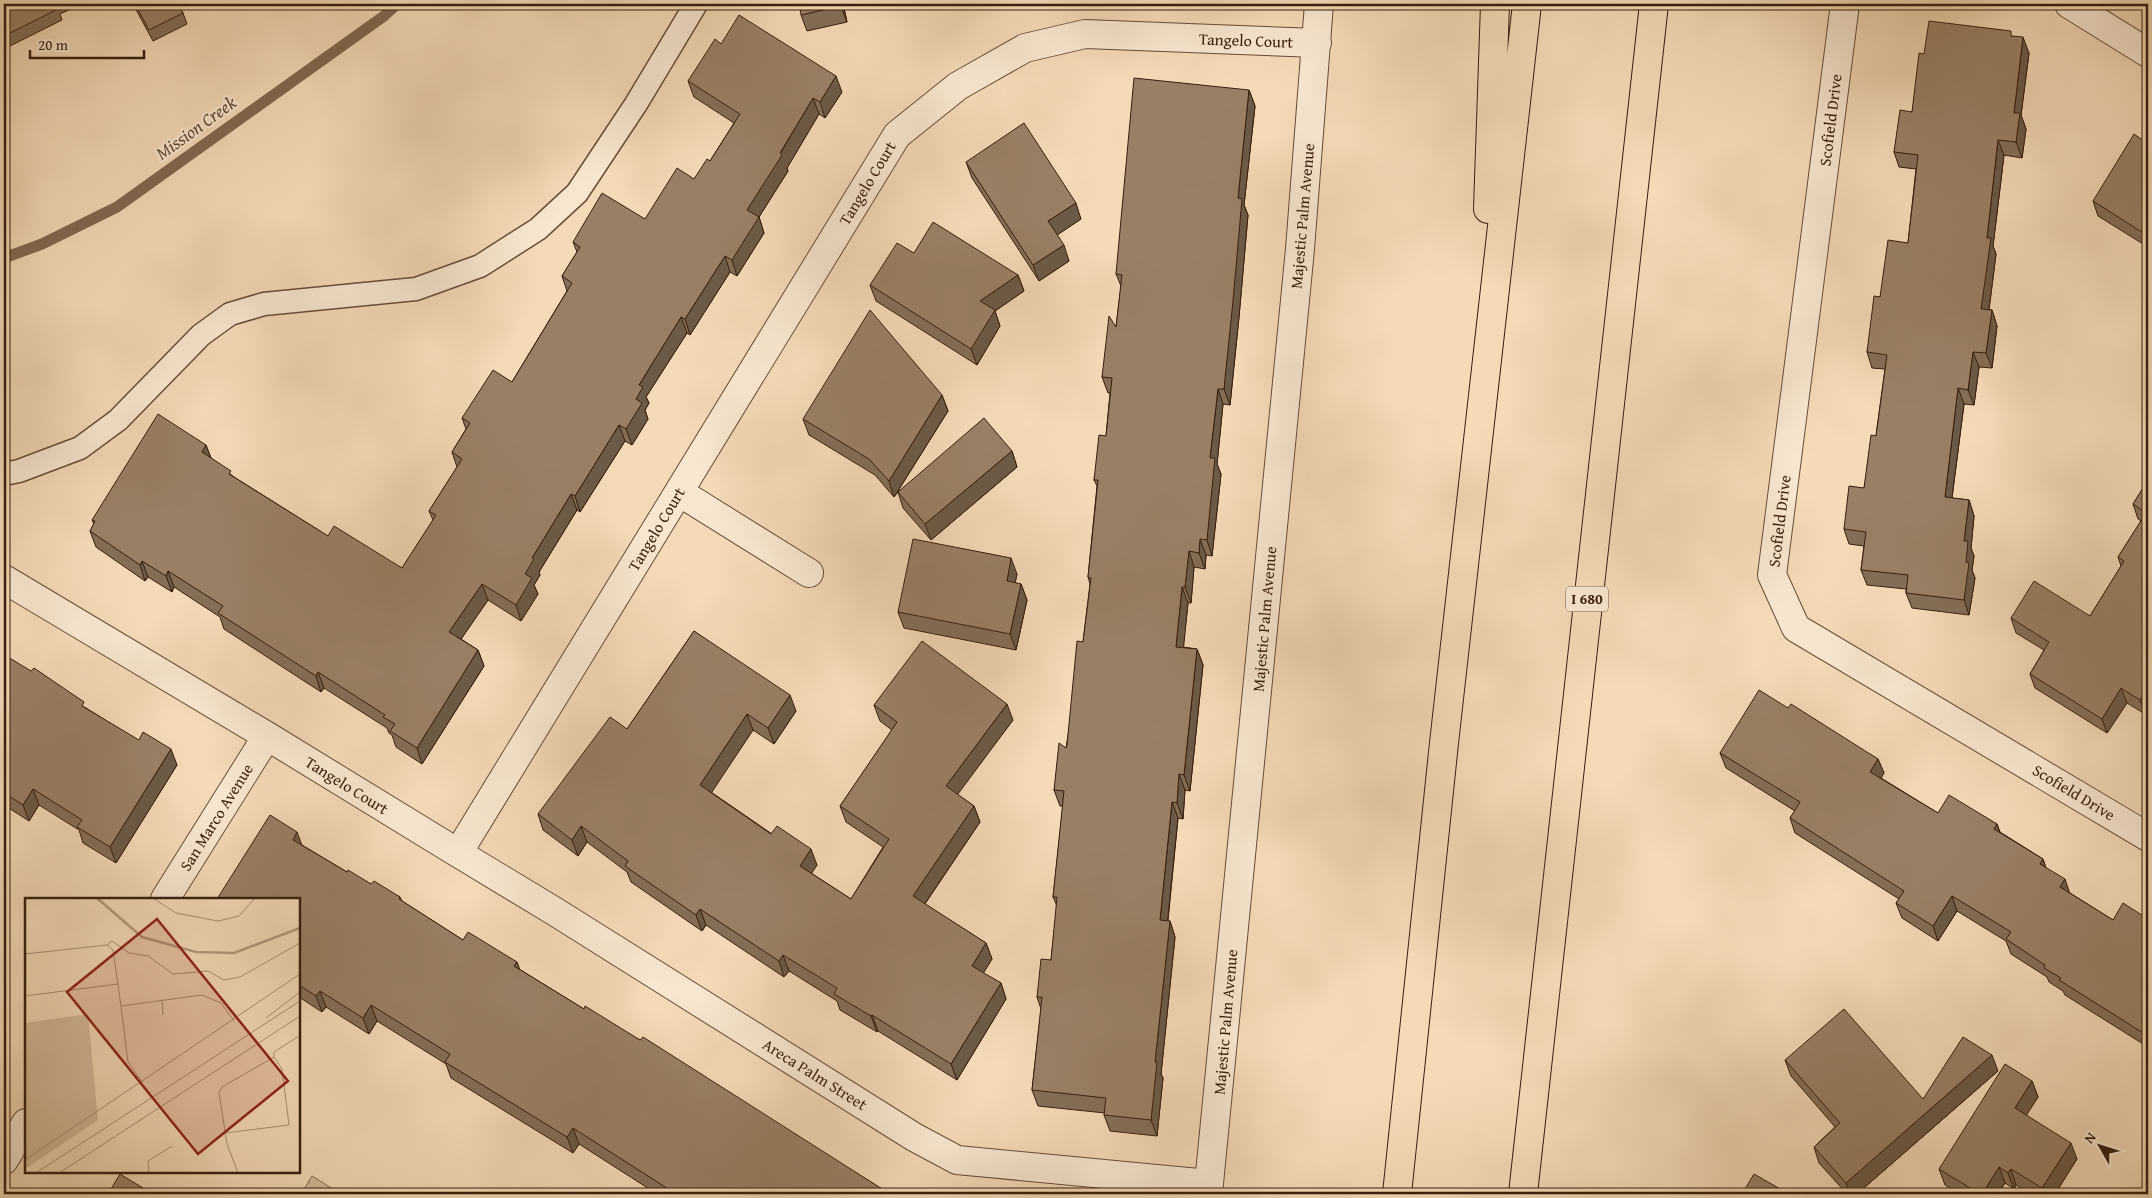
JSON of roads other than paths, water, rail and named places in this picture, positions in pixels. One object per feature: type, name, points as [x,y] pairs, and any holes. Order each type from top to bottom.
[{"type":"highway","points":[[1479,432],[1496,4]]},
{"type":"highway","points":[[1397,1194],[1527,4]]},
{"type":"highway","name":"I 680","points":[[1523,1194],[1654,4]]},
{"type":"street","name":"Majestic Palm Avenue","points":[[1209,1189],[1300,249],[1319,4]]},
{"type":"street","name":"Scofield Drive","points":[[1844,4],[1772,575],[1796,628],[2148,837]]},
{"type":"street","points":[[2069,4],[2148,53]]},
{"type":"street","name":"Tangelo Court","points":[[4,579],[458,853],[897,135],[958,86],[1025,48],[1085,34],[1317,43]]},
{"type":"street","points":[[679,492],[810,573]]},
{"type":"street","name":"San Marco Avenue","points":[[167,898],[267,736]]},
{"type":"street","name":"Areca Palm Street","points":[[458,853],[554,911],[914,1137],[958,1160],[1209,1189]]},
{"type":"street","points":[[4,1160],[25,1125]]},
{"type":"lane","points":[[4,474],[19,471],[80,448],[118,420],[202,335],[230,314],[264,304],[416,290],[480,266],[538,230],[578,193],[636,104],[696,4]]},
{"type":"waterway","name":"Mission Creek","points":[[4,258],[42,244],[117,207],[384,16],[397,4]]}]
